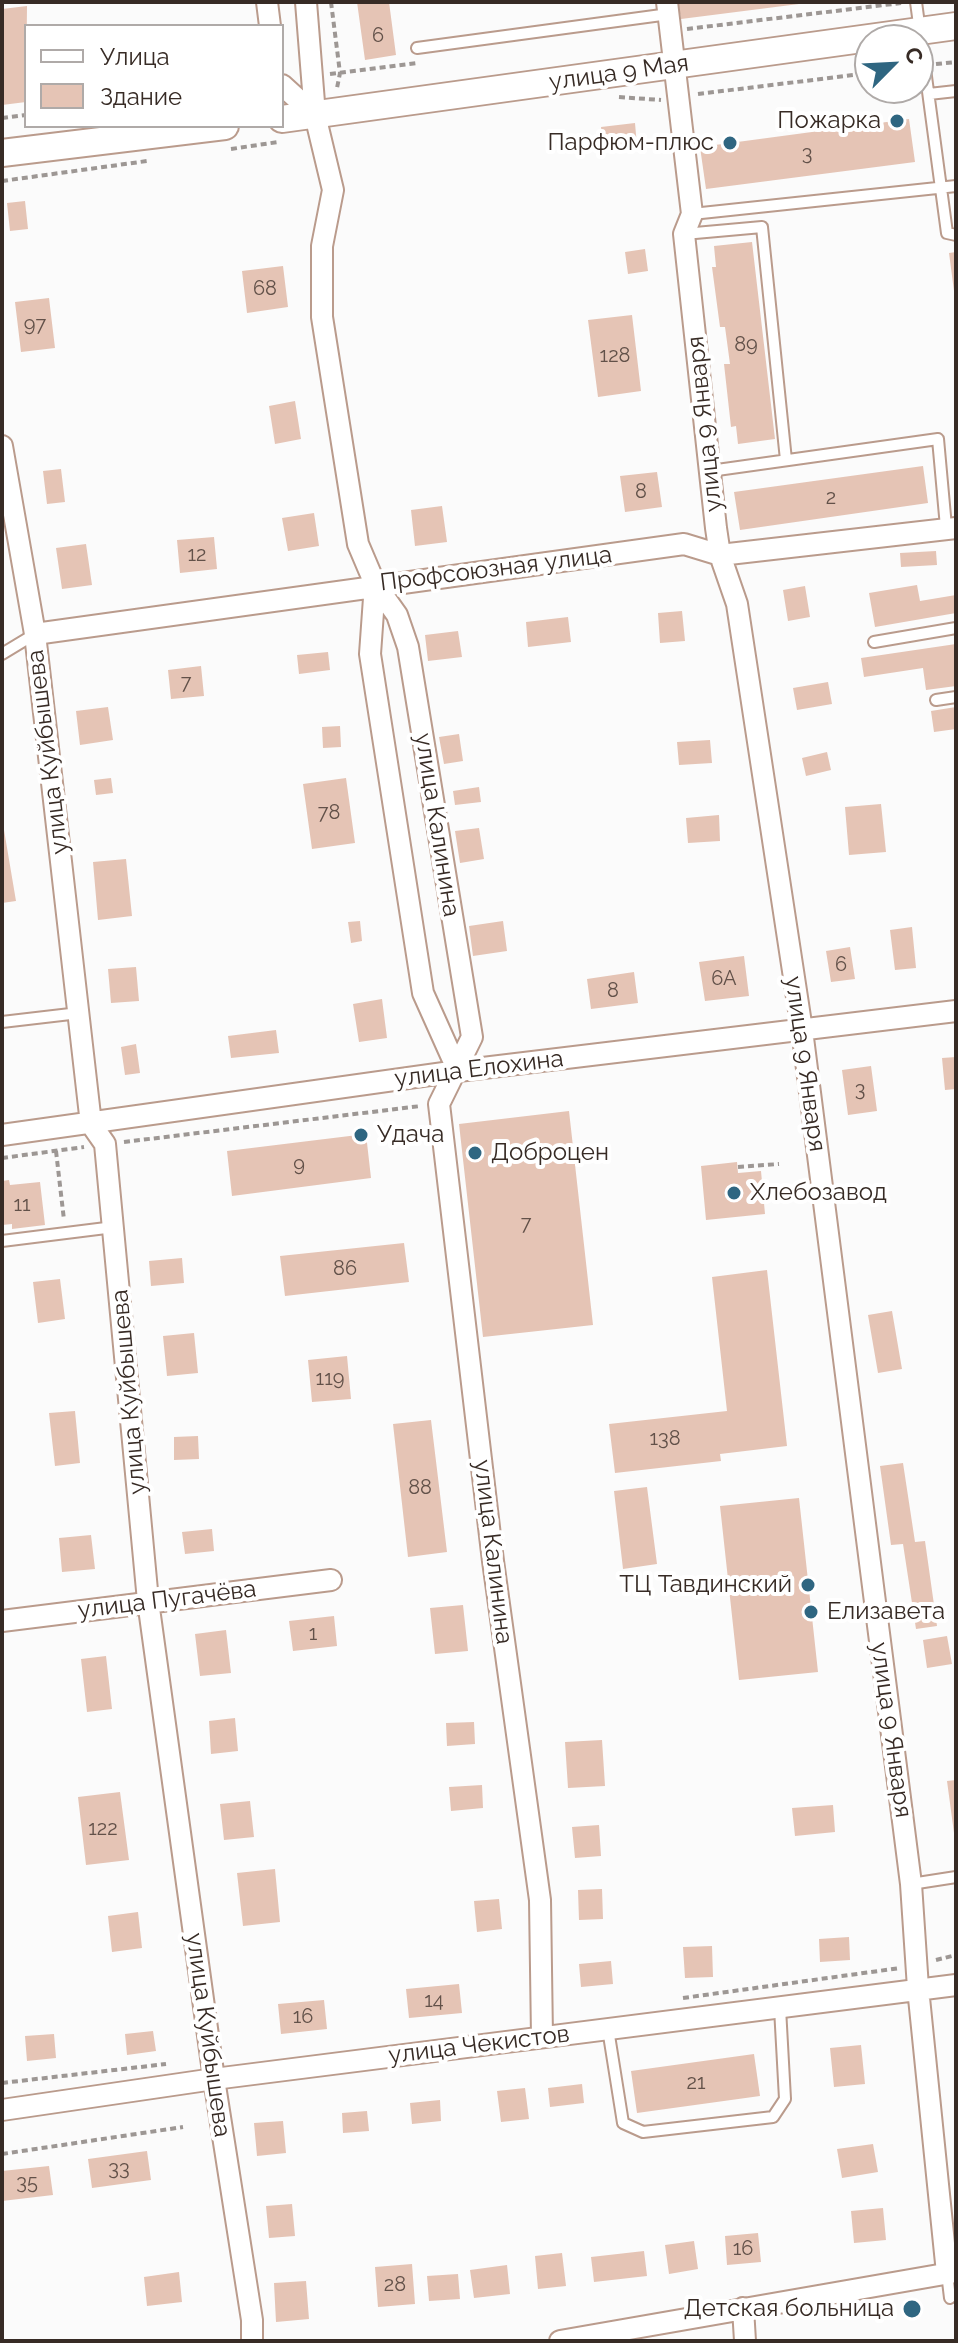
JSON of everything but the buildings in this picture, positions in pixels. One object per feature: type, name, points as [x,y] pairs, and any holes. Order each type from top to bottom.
[{"type":"street","points":[[267,2],[270,24]]},
{"type":"street","name":"улица Калинина","points":[[306,2],[314,76],[323,113],[333,190],[322,246],[322,317],[358,544],[375,584],[397,615],[408,647],[472,1037],[458,1071],[439,1104],[493,1561],[540,1900],[542,2037]]},
{"type":"street","name":"улица 9 Января","points":[[668,8],[676,98],[692,214],[684,234],[720,555],[737,604],[802,1030],[911,1884],[918,1988],[952,2273]]},
{"type":"street","name":"улица 9 Мая","points":[[934,29],[956,26]]},
{"type":"street","name":"улица 9 Мая","points":[[284,119],[854,40]]},
{"type":"street","points":[[284,86],[323,113]]},
{"type":"street","points":[[2,153],[208,128]]},
{"type":"street","name":"улица Куйбышева","points":[[2,446],[35,634],[91,1124],[105,1144],[148,1601],[214,2079],[255,2341]]},
{"type":"street","name":"Профсоюзная улица","points":[[35,634],[375,584],[684,544],[720,555],[951,527]]},
{"type":"street","name":"улица Калинина","points":[[375,584],[370,654],[423,993],[458,1071]]},
{"type":"street","name":"улица Елохина","points":[[2,1135],[458,1071],[956,1011]]},
{"type":"street","name":"улица Пугачёва","points":[[2,1621],[331,1580]]},
{"type":"street","name":"улица Чекистов","points":[[2,2110],[214,2079],[956,1985]]},
{"type":"street","points":[[560,2341],[952,2273]]},
{"type":"street","points":[[743,2308],[745,2341]]},
{"type":"lane","points":[[916,2],[919,24]]},
{"type":"lane","points":[[417,48],[668,8]]},
{"type":"lane","points":[[934,93],[956,91]]},
{"type":"lane","points":[[930,104],[947,233],[956,235]]},
{"type":"lane","points":[[692,214],[956,186]]},
{"type":"lane","points":[[684,234],[762,227],[786,460]]},
{"type":"lane","points":[[710,471],[938,439],[951,527]]},
{"type":"lane","points":[[874,642],[956,628]]},
{"type":"lane","points":[[2,654],[35,634]]},
{"type":"lane","points":[[936,700],[956,697]]},
{"type":"lane","points":[[2,1022],[79,1013]]},
{"type":"lane","points":[[2,1241],[114,1227]]},
{"type":"lane","points":[[911,1884],[956,1877]]},
{"type":"lane","points":[[608,2029],[623,2123],[643,2132],[773,2117],[785,2099],[780,2008]]},
{"type":"lane","points":[[950,2298],[952,2273]]},
{"type":"path","points":[[323,113],[340,73],[331,2]]},
{"type":"path","points":[[314,76],[355,71]]},
{"type":"path","points":[[607,95],[649,102],[854,75]]},
{"type":"path","points":[[2,118],[24,115]]},
{"type":"path","points":[[223,1130],[439,1104]]},
{"type":"path","points":[[56,1151],[66,1235]]},
{"type":"path","points":[[738,1167],[779,1164]]},
{"type":"path","points":[[2,2154],[183,2127]]},
{"type":"place","name":"Пожарка","points":[[897,121]]},
{"type":"place","name":"Парфюм-плюс","points":[[730,143]]},
{"type":"place","name":"Удача","points":[[361,1135]]},
{"type":"place","name":"Доброцен","points":[[475,1153]]},
{"type":"place","name":"Хлебозавод","points":[[734,1193]]},
{"type":"place","name":"ТЦ Тавдинский","points":[[808,1585]]},
{"type":"place","name":"Елизавета","points":[[811,1612]]},
{"type":"place","name":"Детская больница","points":[[912,2309]]}]
